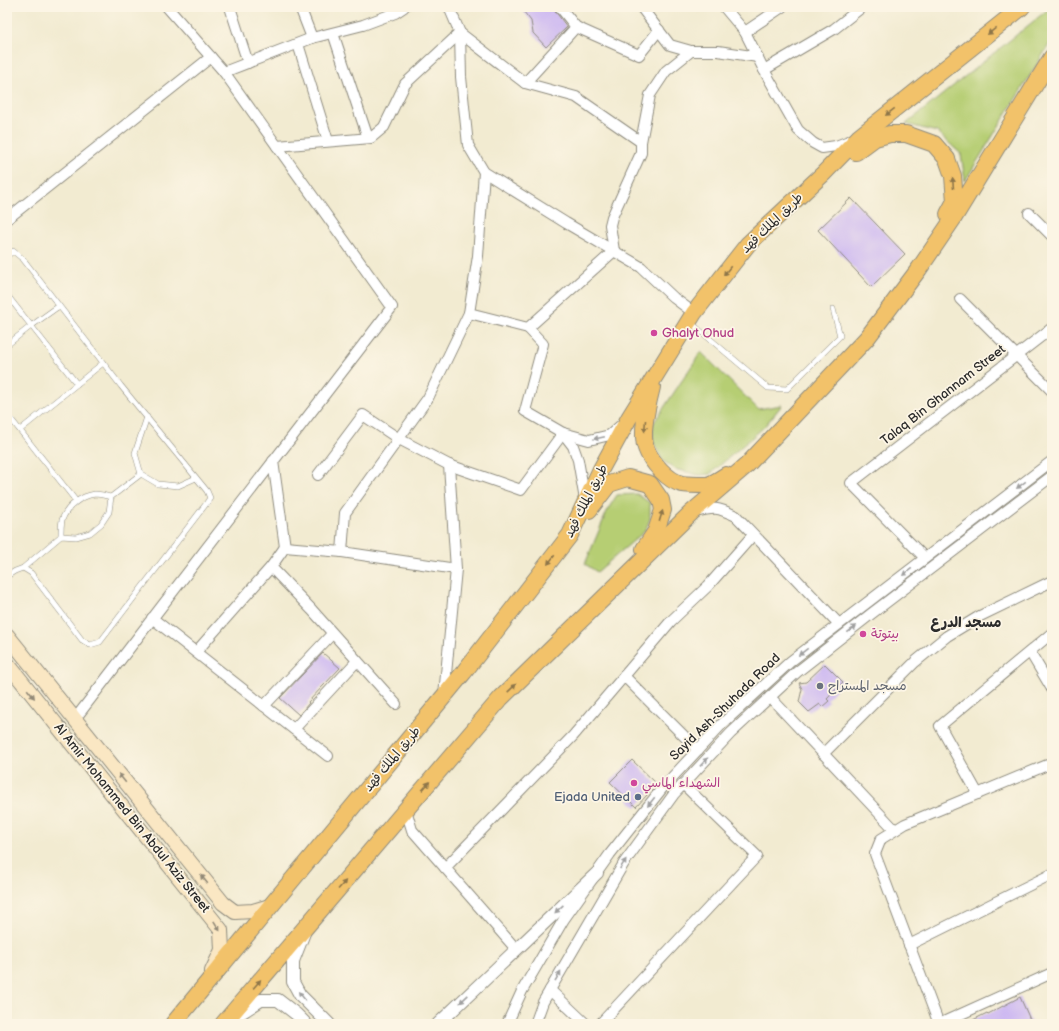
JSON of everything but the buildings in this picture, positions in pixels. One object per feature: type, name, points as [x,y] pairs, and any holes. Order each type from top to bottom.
[{"type":"main road","name":"طريق الملك فهد","points":[[174,1024],[464,672],[570,535],[601,469],[628,418],[691,317],[748,244],[823,174],[859,137],[1022,7]]},
{"type":"main road","points":[[223,1024],[502,698],[691,513],[747,465],[867,338],[919,269],[953,219],[1052,57]]},
{"type":"main road","points":[[823,174],[875,138],[890,134],[906,134],[934,144],[947,159],[953,176],[955,201],[919,269]]},
{"type":"main road","points":[[655,374],[644,429],[646,448],[656,465],[669,478],[682,484],[708,485],[747,465]]},
{"type":"main road","points":[[570,535],[609,484],[628,478],[650,484],[661,500],[663,510],[656,530],[628,574]]},
{"type":"main road","name":"Al Amir Mohammed Bin Abdul Aziz Street","points":[[7,635],[223,903],[235,912],[253,911],[270,906]]},
{"type":"main road","name":"Al Amir Mohammed Bin Abdul Aziz Street","points":[[7,663],[221,930],[222,950],[207,983]]},
{"type":"street","points":[[75,719],[392,306],[224,72],[167,7]]},
{"type":"street","points":[[230,7],[248,63]]},
{"type":"street","points":[[300,7],[312,38]]},
{"type":"street","points":[[224,72],[312,38],[364,26],[395,13],[404,7]]},
{"type":"street","points":[[449,7],[460,33],[461,77],[468,145],[484,172],[641,267],[674,298],[691,317]]},
{"type":"street","points":[[560,7],[576,27],[639,55],[659,30]]},
{"type":"street","points":[[641,7],[670,44],[691,51],[718,52],[758,57]]},
{"type":"street","points":[[724,7],[745,32],[764,70],[798,130],[813,143],[822,148],[836,146],[859,137]]},
{"type":"street","points":[[745,32],[782,7]]},
{"type":"street","points":[[764,70],[834,29],[862,7]]},
{"type":"street","points":[[525,83],[576,27]]},
{"type":"street","points":[[333,33],[368,138]]},
{"type":"street","points":[[460,33],[525,83],[576,96],[641,142]]},
{"type":"street","points":[[277,146],[371,138],[384,127],[405,84],[460,33]]},
{"type":"street","points":[[298,44],[328,141]]},
{"type":"street","points":[[614,251],[610,225],[612,216],[641,153],[641,142],[650,95],[666,71],[691,51]]},
{"type":"street","points":[[7,219],[210,57]]},
{"type":"street","points":[[342,552],[345,513],[428,398],[469,313],[478,256],[484,172]]},
{"type":"street","points":[[1029,212],[1052,236]]},
{"type":"street","points":[[528,328],[614,251]]},
{"type":"street","points":[[960,299],[1052,391]]},
{"type":"street","points":[[469,313],[528,328],[543,344],[525,411],[563,433],[589,440],[610,435],[628,418]]},
{"type":"street","name":"Talaq Bin Ghannam Street","points":[[925,558],[850,483],[1052,328]]},
{"type":"street","points":[[318,475],[363,415],[399,439],[449,465],[521,490],[563,433]]},
{"type":"street","points":[[563,433],[573,446],[578,460],[586,502]]},
{"type":"street","points":[[196,652],[271,567],[285,547],[273,461]]},
{"type":"street","name":"Sayid Ash-Shuhada Road","points":[[507,1024],[522,991],[564,920],[610,854],[664,786],[722,724],[791,661],[1052,461]]},
{"type":"street","points":[[444,696],[456,569],[449,465]]},
{"type":"street","name":"Sayid Ash-Shuhada Road","points":[[535,1024],[543,1002],[624,863],[674,794],[731,733],[797,672],[1052,476]]},
{"type":"street","points":[[691,513],[713,508],[723,510],[736,516],[839,624]]},
{"type":"street","points":[[445,868],[573,736],[670,621],[708,586],[753,535]]},
{"type":"street","points":[[285,547],[342,552],[456,569]]},
{"type":"street","points":[[271,567],[396,704]]},
{"type":"street","points":[[823,754],[915,662],[948,636],[980,616],[1052,581]]},
{"type":"street","points":[[152,618],[328,756]]},
{"type":"street","points":[[264,706],[332,634]]},
{"type":"street","points":[[978,794],[940,726],[1052,634]]},
{"type":"street","points":[[1030,652],[1052,690]]},
{"type":"street","points":[[294,729],[357,661]]},
{"type":"street","points":[[624,676],[698,750]]},
{"type":"street","points":[[770,697],[895,830]]},
{"type":"street","points":[[1052,763],[905,824],[881,839],[875,854],[939,1024],[1052,972]]},
{"type":"street","points":[[600,1024],[758,856],[684,784]]},
{"type":"street","points":[[406,810],[412,830],[516,950]]},
{"type":"street","points":[[438,1024],[597,873]]},
{"type":"street","points":[[909,945],[1052,874]]},
{"type":"street","points":[[308,924],[294,960],[293,982],[300,995],[329,1024]]},
{"type":"street","points":[[550,990],[586,1024]]},
{"type":"street","points":[[223,1024],[261,1000],[278,1000],[306,1024]]},
{"type":"lane","points":[[7,256],[13,251],[23,259],[103,363],[207,491],[210,498],[100,642],[90,645],[82,640],[31,574],[22,568]]},
{"type":"lane","points":[[7,295],[77,384]]},
{"type":"lane","points":[[7,345],[59,306]]},
{"type":"lane","points":[[691,317],[768,388],[787,389],[840,336],[833,309]]},
{"type":"lane","points":[[20,430],[103,363]]},
{"type":"lane","points":[[7,414],[76,501]]},
{"type":"lane","points":[[147,417],[135,453],[142,474],[158,484],[178,486],[196,478]]},
{"type":"lane","points":[[7,576],[22,568],[61,536],[76,537],[90,533],[101,524],[108,512],[111,497],[142,474]]},
{"type":"lane","points":[[61,536],[62,520],[70,507],[76,501],[82,497],[97,494],[111,497]]},
{"type":"green space","points":[[1051,7],[1052,40],[965,181],[961,154],[937,132],[906,124]]},
{"type":"green space","points":[[701,352],[758,409],[782,405],[764,427],[710,474],[699,475],[675,469],[662,460],[653,441],[653,424]]},
{"type":"green space","points":[[637,494],[650,503],[650,519],[645,531],[597,572],[585,564],[608,509],[617,495]]},
{"type":"place","name":"Ghalyt Ohud","points":[[654,333]]},
{"type":"place","name":"بيتوتة","points":[[863,634]]},
{"type":"place","name":"مسجد المستراح","points":[[820,686]]},
{"type":"place","name":"الشهداء الماسي","points":[[634,783]]},
{"type":"place","name":"Ejada United","points":[[638,797]]},
{"type":"district","name":"مسجد الدرع","points":[[966,622]]}]
